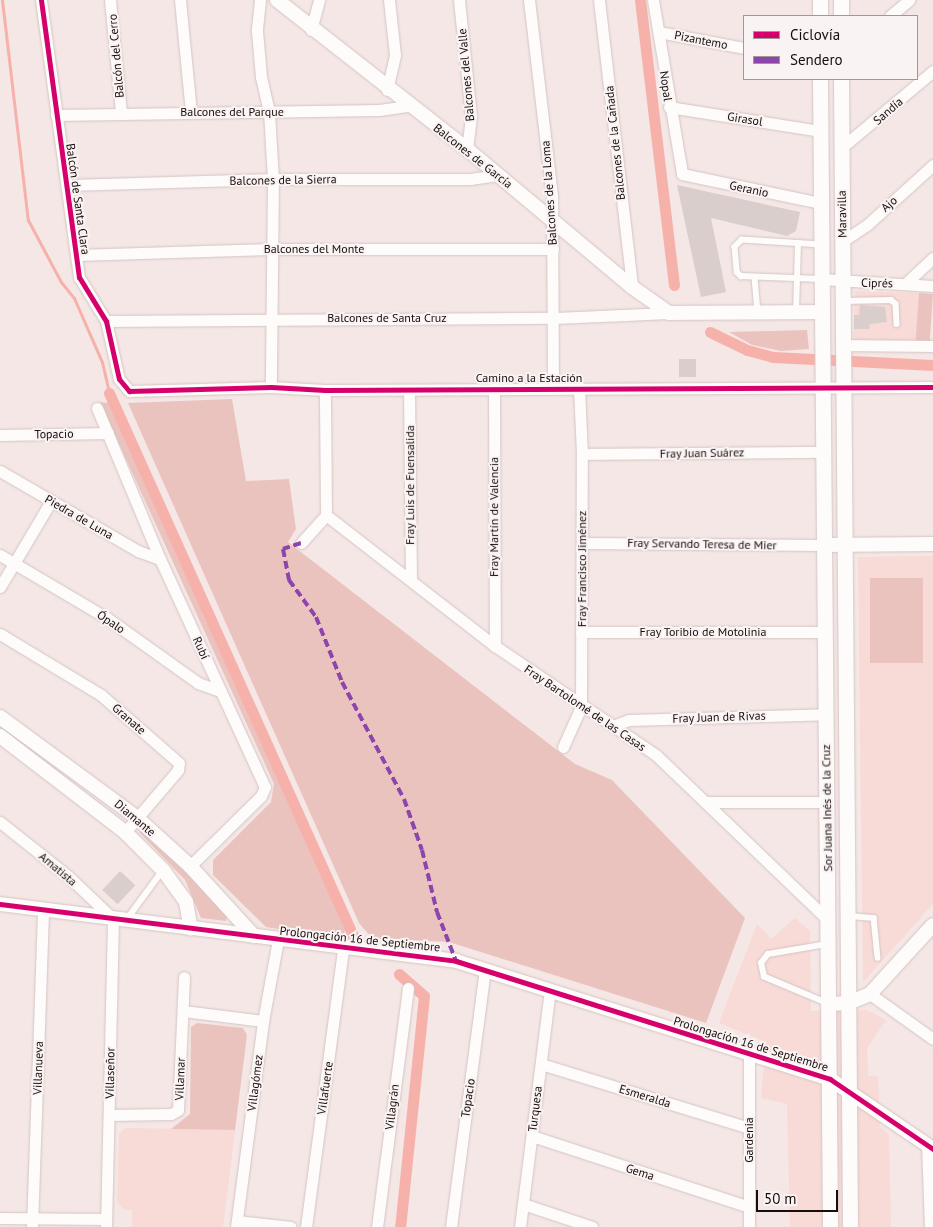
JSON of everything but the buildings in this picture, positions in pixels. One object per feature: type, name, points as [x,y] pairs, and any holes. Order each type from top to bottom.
[{"type":"main road","points":[[820,0],[820,15]]},
{"type":"main road","points":[[841,0],[841,15]]},
{"type":"main road","name":"Maravilla","points":[[820,80],[823,383]]},
{"type":"main road","name":"Maravilla","points":[[841,80],[842,382]]},
{"type":"main road","name":"Sor Juana Inés de la Cruz","points":[[842,382],[846,545],[850,1227]]},
{"type":"main road","name":"Sor Juana Inés de la Cruz","points":[[823,383],[823,545],[830,1004],[830,1227]]},
{"type":"street","name":"Balcón de Santa Clara","points":[[42,0],[79,277],[106,321],[119,380],[125,390]]},
{"type":"street","name":"Balcón del Cerro","points":[[110,0],[121,112]]},
{"type":"street","points":[[180,0],[191,112]]},
{"type":"street","points":[[260,0],[257,31],[261,77],[269,112],[273,179],[270,249],[273,318],[271,387]]},
{"type":"street","name":"Balcones de García","points":[[277,0],[311,30],[498,175],[632,287],[668,313]]},
{"type":"street","points":[[311,30],[319,0]]},
{"type":"street","points":[[387,90],[395,56],[389,0]]},
{"type":"street","name":"Balcones del Valle","points":[[459,0],[471,117],[467,150]]},
{"type":"street","name":"Balcones de la Loma","points":[[529,0],[552,219],[555,318],[553,387]]},
{"type":"street","name":"Balcones de la Cañada","points":[[599,0],[632,287]]},
{"type":"street","name":"Nopal","points":[[654,0],[680,171]]},
{"type":"street","points":[[891,15],[909,0]]},
{"type":"street","name":"Pizantemo","points":[[658,32],[743,48]]},
{"type":"street","name":"Sandía","points":[[841,148],[933,71]]},
{"type":"street","name":"Balcones del Parque","points":[[56,115],[121,112],[380,110],[409,106]]},
{"type":"street","name":"Girasol","points":[[669,107],[820,131]]},
{"type":"street","name":"Ajo","points":[[843,241],[868,224],[933,165]]},
{"type":"street","name":"Geranio","points":[[680,171],[684,176],[821,203]]},
{"type":"street","name":"Balcones de la Sierra","points":[[68,185],[273,179],[470,179],[498,175]]},
{"type":"street","name":"Balcones del Monte","points":[[76,255],[270,249],[553,249]]},
{"type":"street","points":[[905,284],[933,258]]},
{"type":"street","name":"Ciprés","points":[[821,279],[842,282],[933,286]]},
{"type":"street","points":[[668,313],[822,312]]},
{"type":"street","name":"Balcones de Santa Cruz","points":[[106,321],[273,318],[555,318],[668,313]]},
{"type":"street","points":[[842,347],[933,346]]},
{"type":"street","name":"Camino a la Estación","points":[[125,390],[271,387],[325,390],[409,390],[842,382],[933,387]]},
{"type":"street","name":"Fray Martín de Valencia","points":[[494,388],[495,646]]},
{"type":"street","name":"Fray Francisco Jiménez","points":[[563,747],[581,707],[582,454],[580,388]]},
{"type":"street","points":[[302,543],[326,515],[325,390]]},
{"type":"street","name":"Fray Luis de Fuensalida","points":[[409,390],[411,580]]},
{"type":"street","name":"Rubí","points":[[97,408],[160,558],[265,787],[261,796],[190,866]]},
{"type":"street","name":"Topacio","points":[[0,435],[108,432]]},
{"type":"street","name":"Fray Juan Suárez","points":[[582,454],[823,452]]},
{"type":"street","name":"Piedra de Luna","points":[[0,471],[138,551],[160,558]]},
{"type":"street","points":[[0,586],[51,501]]},
{"type":"street","name":"Fray Bartolomé de las Casas","points":[[326,515],[495,646],[581,707],[656,755],[828,920]]},
{"type":"street","name":"Fray Servando Teresa de Mier","points":[[582,542],[823,545]]},
{"type":"street","points":[[823,545],[933,544]]},
{"type":"street","name":"Ópalo","points":[[0,555],[107,618],[198,683],[220,691]]},
{"type":"street","name":"Fray Toribio de Motolinia","points":[[581,632],[824,632]]},
{"type":"street","name":"Granate","points":[[0,634],[102,695],[176,760],[178,770],[125,832]]},
{"type":"street","name":"Fray Juan de Rivas","points":[[613,726],[629,720],[826,714]]},
{"type":"street","name":"Diamante","points":[[0,717],[136,817],[190,866],[254,936]]},
{"type":"street","name":"Diamante","points":[[0,736],[125,832],[163,870],[186,902],[191,930]]},
{"type":"street","points":[[706,802],[827,802]]},
{"type":"street","name":"Amatista","points":[[0,822],[68,876],[119,920]]},
{"type":"street","name":"Prolongación 16 de Septiembre","points":[[0,904],[343,949],[437,956],[485,969],[830,1079],[849,1088],[930,1147]]},
{"type":"street","name":"Villanueva","points":[[33,1223],[43,909]]},
{"type":"street","name":"Villaseñor","points":[[106,1223],[109,1115],[119,920]]},
{"type":"street","points":[[830,1004],[848,1003],[870,994],[932,929]]},
{"type":"street","name":"Villagómez","points":[[236,1224],[263,1021],[278,940]]},
{"type":"street","name":"Villafuerte","points":[[306,1227],[343,949]]},
{"type":"street","name":"Topacio","points":[[450,1227],[485,969]]},
{"type":"street","name":"Villamar","points":[[109,1115],[171,1114],[178,1110],[184,977]]},
{"type":"street","name":"Villagrán","points":[[377,1227],[408,988]]},
{"type":"street","name":"Turquesa","points":[[520,1227],[550,991]]},
{"type":"street","points":[[870,994],[933,1039]]},
{"type":"street","points":[[183,1011],[263,1021]]},
{"type":"street","name":"Gardenia","points":[[749,1054],[749,1227]]},
{"type":"street","name":"Esmeralda","points":[[541,1064],[749,1128]]},
{"type":"street","name":"Gema","points":[[532,1136],[749,1207]]},
{"type":"street","points":[[930,1147],[930,1227]]},
{"type":"street","points":[[523,1204],[592,1227]]},
{"type":"street","points":[[0,1218],[33,1223],[106,1223]]},
{"type":"street","points":[[236,1224],[291,1227]]},
{"type":"lane","points":[[821,245],[738,242],[735,247],[737,272],[740,276],[821,279]]},
{"type":"lane","points":[[796,312],[798,244]]},
{"type":"lane","points":[[755,278],[758,312]]},
{"type":"lane","points":[[842,301],[891,300],[896,304],[897,324]]},
{"type":"lane","points":[[119,920],[163,870]]},
{"type":"lane","points":[[847,916],[874,918],[878,958]]},
{"type":"lane","points":[[829,944],[768,954],[760,963],[764,977],[830,1004]]},
{"type":"shaded area","points":[[855,291],[919,293],[917,343],[853,341]]},
{"type":"shaded area","points":[[919,293],[933,294],[930,343],[916,342]]},
{"type":"shaded area","points":[[807,330],[809,349],[781,351],[752,345],[729,332]]},
{"type":"shaded area","points":[[232,399],[246,481],[289,479],[296,529],[288,542],[575,764],[612,780],[745,918],[706,1023],[449,942],[372,938],[359,923],[128,403]]},
{"type":"shaded area","points":[[100,402],[108,403],[345,930],[343,939],[266,927],[213,875],[213,860],[271,802],[274,784]]},
{"type":"shaded area","points":[[933,556],[933,904],[863,982],[858,557]]},
{"type":"shaded area","points":[[870,578],[923,578],[923,663],[870,663]]},
{"type":"shaded area","points":[[146,829],[228,913],[226,921],[201,918],[185,880],[139,832]]},
{"type":"shaded area","points":[[795,918],[810,931],[811,1011],[867,1010],[886,1020],[867,1048],[868,1076],[878,1076],[880,1127],[889,1135],[891,1227],[790,1227],[787,1104],[761,1098],[766,1042],[719,1023],[757,924],[771,939]]},
{"type":"shaded area","points":[[197,1023],[243,1028],[247,1035],[235,1130],[171,1129],[190,1114],[191,1027]]},
{"type":"shaded area","points":[[125,1128],[235,1130],[223,1227],[132,1227],[132,1210],[124,1210],[117,1201],[119,1134]]},
{"type":"waterway","points":[[2,0],[28,220],[61,282],[74,298],[102,362],[109,393]]},
{"type":"waterway","points":[[640,0],[674,285]]},
{"type":"waterway","points":[[710,332],[747,350],[773,357],[933,365]]},
{"type":"waterway","points":[[109,393],[354,938],[362,946]]},
{"type":"waterway","points":[[399,974],[424,996],[400,1227]]},
{"type":"marked path","points":[[301,543],[283,549],[289,580],[316,617],[342,682],[404,799],[422,850],[437,912],[456,961]]},
{"type":"cycle path","points":[[41,0],[79,277],[106,321],[119,379],[129,391],[271,387],[325,390],[933,387]]},
{"type":"cycle path","points":[[0,904],[456,961],[830,1079],[933,1149]]}]
